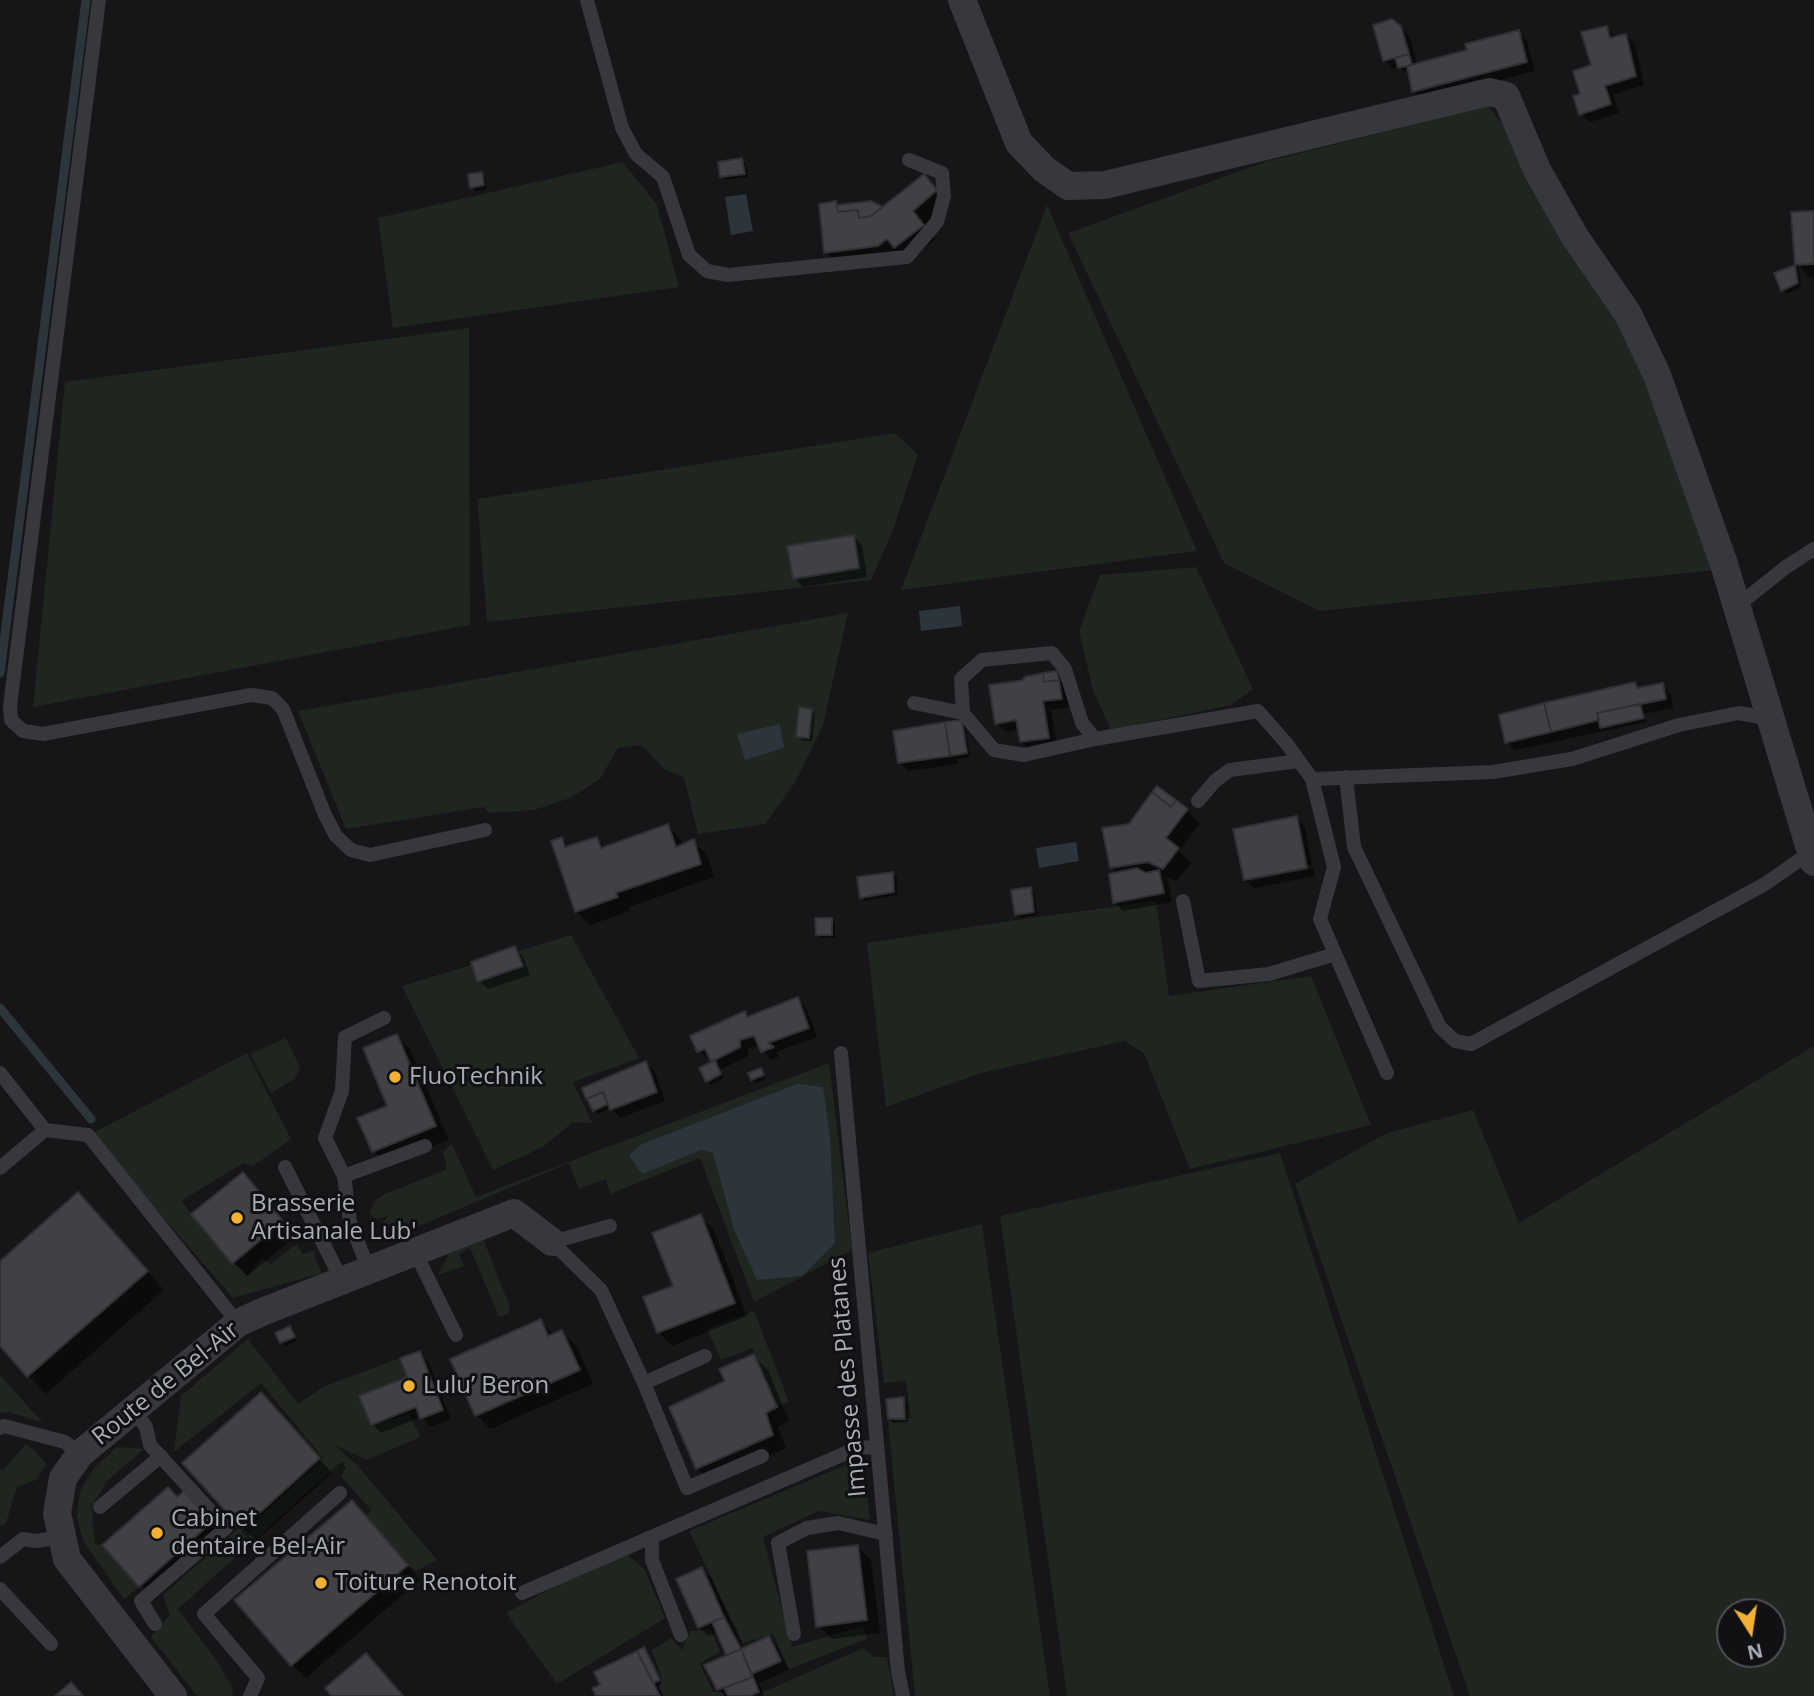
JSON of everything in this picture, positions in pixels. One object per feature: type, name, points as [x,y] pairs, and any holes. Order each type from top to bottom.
[{"type":"street","points":[[962,0],[1019,143],[1044,169],[1068,186],[1105,185],[1489,92],[1506,96],[1537,170],[1575,237],[1628,314],[1657,375],[1724,564],[1813,857]]},
{"type":"street","name":"Route de Bel-Air","points":[[173,1696],[67,1559],[60,1537],[57,1513],[63,1478],[80,1454],[238,1323],[514,1213],[552,1242]]},
{"type":"lane","points":[[99,0],[10,706],[11,720],[23,731],[43,734],[251,695],[272,698],[282,709],[335,836],[351,850],[370,855],[485,830]]},
{"type":"lane","points":[[587,0],[622,128],[636,154],[663,177],[689,255],[707,271],[728,275],[907,257],[937,222],[944,195],[942,173],[909,160]]},
{"type":"lane","points":[[1737,606],[1786,567],[1814,550]]},
{"type":"lane","points":[[1095,739],[1082,723],[1065,668],[1052,653],[982,660],[961,679],[963,713],[993,750],[1024,755],[1095,739],[1258,711],[1312,779],[1334,867],[1320,919],[1387,1073]]},
{"type":"lane","points":[[914,703],[963,713]]},
{"type":"lane","points":[[1312,779],[1493,772],[1572,759],[1679,725],[1739,713],[1771,719]]},
{"type":"lane","points":[[1198,801],[1215,781],[1230,770],[1299,761]]},
{"type":"lane","points":[[1346,777],[1354,846],[1440,1027],[1455,1041],[1471,1044],[1813,857]]},
{"type":"lane","points":[[1183,901],[1199,981],[1269,974],[1335,954]]},
{"type":"lane","points":[[369,1270],[350,1222],[344,1176],[325,1139],[342,1091],[345,1037],[384,1018]]},
{"type":"lane","name":"Impasse des Platanes","points":[[841,1053],[898,1672],[903,1696]]},
{"type":"lane","points":[[0,1073],[45,1130],[88,1135],[238,1323]]},
{"type":"lane","points":[[0,1168],[45,1130]]},
{"type":"lane","points":[[344,1176],[425,1146]]},
{"type":"lane","points":[[285,1167],[342,1281]]},
{"type":"lane","points":[[552,1242],[610,1226]]},
{"type":"lane","points":[[552,1242],[601,1290],[645,1383],[687,1488],[762,1456]]},
{"type":"lane","points":[[415,1252],[456,1335]]},
{"type":"lane","points":[[645,1383],[705,1356]]},
{"type":"lane","points":[[134,1410],[146,1427],[150,1445],[226,1528],[141,1601],[155,1624]]},
{"type":"lane","points":[[0,1427],[65,1442],[80,1454]]},
{"type":"lane","points":[[522,1593],[860,1447],[877,1448]]},
{"type":"lane","points":[[100,1507],[161,1456]]},
{"type":"lane","points":[[250,1696],[258,1678],[204,1614],[340,1493]]},
{"type":"lane","points":[[794,1634],[778,1543],[807,1528],[838,1523],[886,1534]]},
{"type":"lane","points":[[0,1557],[23,1539],[37,1541],[60,1537]]},
{"type":"lane","points":[[652,1537],[652,1560],[681,1635]]},
{"type":"lane","points":[[0,1589],[51,1644]]},
{"type":"shaded area","points":[[1488,106],[1504,126],[1606,301],[1643,372],[1716,570],[1319,611],[1224,563],[1068,233],[1265,162]]},
{"type":"shaded area","points":[[623,162],[657,205],[679,287],[393,328],[378,218]]},
{"type":"shaded area","points":[[746,194],[753,231],[731,235],[725,197]]},
{"type":"shaded area","points":[[1047,205],[1197,551],[901,590]]},
{"type":"shaded area","points":[[469,328],[470,625],[33,707],[65,382]]},
{"type":"shaded area","points":[[895,433],[918,455],[892,533],[871,580],[487,622],[477,499]]},
{"type":"shaded area","points":[[1196,567],[1253,689],[1231,705],[1111,730],[1093,690],[1079,631],[1100,575]]},
{"type":"shaded area","points":[[960,606],[962,626],[921,631],[919,611]]},
{"type":"shaded area","points":[[848,613],[823,725],[796,781],[765,824],[698,834],[684,777],[665,770],[642,745],[618,748],[600,779],[570,798],[534,810],[489,813],[484,807],[346,829],[298,711]]},
{"type":"shaded area","points":[[780,724],[784,748],[745,760],[737,734]]},
{"type":"shaded area","points":[[1076,842],[1079,861],[1039,868],[1036,848]]},
{"type":"shaded area","points":[[1156,901],[1169,996],[1311,976],[1371,1125],[1190,1169],[1144,1053],[1124,1041],[981,1073],[886,1107],[867,943]]},
{"type":"shaded area","points":[[571,935],[639,1058],[573,1082],[592,1123],[573,1122],[543,1147],[493,1170],[402,986]]},
{"type":"shaded area","points":[[286,1038],[300,1067],[295,1079],[271,1093],[250,1054]]},
{"type":"shaded area","points":[[1814,1046],[1814,1696],[1470,1696],[1295,1184],[1387,1133],[1473,1110],[1519,1223]]},
{"type":"shaded area","points":[[247,1053],[291,1139],[253,1166],[243,1163],[181,1201],[232,1263],[248,1276],[261,1258],[271,1264],[296,1244],[303,1254],[315,1251],[315,1258],[322,1273],[233,1298],[91,1134]]},
{"type":"shaded area","points":[[829,1063],[852,1250],[754,1302],[700,1158],[610,1194],[606,1179],[579,1189],[569,1163],[395,1236],[381,1226],[388,1216],[377,1219],[369,1214],[376,1200],[385,1194],[446,1170],[443,1152],[452,1144],[476,1197]]},
{"type":"shaded area","points":[[797,1084],[823,1087],[830,1137],[835,1243],[802,1276],[757,1280],[734,1229],[713,1153],[701,1150],[642,1174],[629,1155],[642,1144]]},
{"type":"shaded area","points":[[1280,1153],[1454,1696],[1067,1696],[1000,1216]]},
{"type":"shaded area","points":[[982,1224],[1050,1696],[915,1696],[888,1421],[911,1418],[906,1381],[884,1383],[868,1253]]},
{"type":"shaded area","points":[[482,1236],[510,1307],[508,1314],[499,1317],[470,1248],[459,1254],[464,1266],[438,1275],[449,1253]]},
{"type":"shaded area","points":[[754,1311],[789,1402],[777,1407],[752,1348],[721,1360],[707,1329]]},
{"type":"shaded area","points":[[248,1339],[298,1404],[323,1387],[400,1358],[407,1377],[359,1396],[371,1425],[409,1414],[421,1437],[367,1460],[335,1445],[358,1466],[437,1560],[416,1571],[408,1565],[366,1516],[371,1510],[341,1476],[346,1468],[342,1461],[178,1609],[215,1658],[233,1688],[232,1696],[197,1696],[151,1637],[170,1615],[163,1595],[239,1528],[250,1542],[249,1528],[323,1458],[261,1383],[174,1452],[181,1396]]},
{"type":"shaded area","points":[[0,1375],[43,1423],[9,1412],[0,1413]]},
{"type":"shaded area","points":[[26,1444],[46,1464],[36,1480],[17,1487],[6,1523],[0,1527],[0,1470],[4,1469]]},
{"type":"shaded area","points":[[117,1447],[144,1449],[107,1481],[92,1506],[95,1544],[102,1545],[139,1587],[124,1599],[83,1541],[77,1518],[80,1491],[94,1468]]},
{"type":"shaded area","points":[[855,1461],[864,1469],[870,1520],[819,1511],[763,1537],[792,1647],[863,1626],[867,1639],[789,1669],[773,1634],[743,1643],[689,1531]]},
{"type":"shaded area","points":[[628,1555],[645,1570],[665,1618],[557,1684],[506,1613],[591,1567]]},
{"type":"shaded area","points":[[711,1629],[720,1652],[700,1663],[713,1692],[723,1692],[725,1696],[663,1696],[659,1686],[662,1679],[652,1650],[671,1638],[682,1650],[690,1631]]},
{"type":"shaded area","points":[[864,1648],[874,1657],[887,1657],[894,1696],[754,1696]]},
{"type":"building","points":[[1392,19],[1401,26],[1409,54],[1383,61],[1373,25]]},
{"type":"building","points":[[1607,26],[1610,38],[1626,34],[1636,76],[1605,86],[1611,104],[1579,115],[1573,96],[1580,94],[1573,71],[1591,65],[1581,32]]},
{"type":"building","points":[[1519,30],[1527,62],[1412,92],[1407,66],[1467,50],[1465,44]]},
{"type":"building","points":[[1409,54],[1412,65],[1398,68],[1395,58]]},
{"type":"building","points":[[742,158],[745,174],[720,177],[718,162]]},
{"type":"building","points":[[482,172],[484,185],[470,188],[468,174]]},
{"type":"building","points":[[924,174],[937,190],[913,211],[924,225],[894,248],[887,239],[878,246],[824,253],[819,204],[836,201],[838,212],[858,210],[859,218],[871,216]]},
{"type":"building","points":[[871,201],[883,207],[871,216],[859,218],[858,210],[838,212],[837,205]]},
{"type":"building","points":[[1814,211],[1814,264],[1795,265],[1791,212]]},
{"type":"building","points":[[1795,265],[1798,283],[1781,291],[1774,273]]},
{"type":"building","points":[[854,535],[859,568],[793,579],[787,546]]},
{"type":"building","points":[[1057,671],[1059,680],[1044,682],[1043,673]]},
{"type":"building","points":[[1043,673],[1044,682],[1059,680],[1062,699],[1043,701],[1049,738],[1020,742],[1016,720],[995,724],[989,685],[1024,680],[1024,677]]},
{"type":"building","points":[[1635,682],[1637,688],[1663,683],[1666,699],[1597,713],[1599,720],[1551,732],[1544,703]]},
{"type":"building","points":[[1544,703],[1551,732],[1505,743],[1499,715]]},
{"type":"building","points":[[1640,704],[1644,718],[1600,728],[1597,713]]},
{"type":"building","points":[[799,707],[812,709],[809,738],[796,737]]},
{"type":"building","points":[[962,720],[967,753],[950,756],[945,722]]},
{"type":"building","points":[[945,722],[950,756],[898,763],[893,731]]},
{"type":"building","points":[[1157,786],[1176,800],[1171,807],[1152,792]]},
{"type":"building","points":[[1152,792],[1171,807],[1176,800],[1188,809],[1166,838],[1179,848],[1163,869],[1148,862],[1110,868],[1102,828],[1129,824]]},
{"type":"building","points":[[1297,816],[1307,868],[1244,880],[1233,829]]},
{"type":"building","points":[[668,824],[676,847],[694,839],[701,864],[616,893],[618,897],[575,912],[551,841],[562,837],[565,847],[597,837],[601,848]]},
{"type":"building","points":[[1137,868],[1146,873],[1159,870],[1164,893],[1113,903],[1109,874]]},
{"type":"building","points":[[893,872],[894,892],[860,898],[857,877]]},
{"type":"building","points":[[1031,887],[1034,912],[1015,915],[1011,890]]},
{"type":"building","points":[[815,918],[832,918],[832,935],[816,935]]},
{"type":"building","points":[[515,946],[523,966],[477,982],[471,962]]},
{"type":"building","points":[[798,997],[809,1028],[768,1043],[774,1047],[761,1052],[754,1036],[740,1040],[740,1047],[711,1062],[705,1049],[697,1052],[690,1036],[745,1011],[747,1017]]},
{"type":"building","name":"FluoTechnik","points":[[397,1034],[436,1126],[372,1152],[357,1118],[387,1106],[363,1048]]},
{"type":"building","points":[[715,1060],[721,1074],[706,1082],[699,1068]]},
{"type":"building","points":[[646,1061],[657,1092],[610,1110],[603,1092],[586,1099],[582,1088]]},
{"type":"building","points":[[761,1068],[764,1075],[751,1080],[748,1073]]},
{"type":"building","points":[[603,1092],[608,1104],[593,1111],[587,1099]]},
{"type":"building","name":"Brasserie Artisanale Lub'","points":[[243,1172],[283,1221],[232,1264],[191,1214]]},
{"type":"building","points":[[78,1192],[148,1271],[27,1377],[0,1346],[0,1261]]},
{"type":"building","points":[[701,1214],[735,1303],[657,1333],[643,1297],[673,1286],[652,1233]]},
{"type":"building","points":[[541,1319],[548,1336],[562,1330],[580,1370],[475,1416],[450,1359]]},
{"type":"building","points":[[290,1326],[295,1337],[280,1343],[275,1333]]},
{"type":"building","name":"Lulu’ Beron","points":[[420,1351],[443,1410],[420,1419],[416,1407],[371,1425],[359,1396],[407,1377],[400,1358]]},
{"type":"building","points":[[754,1354],[777,1407],[766,1413],[773,1435],[696,1469],[669,1407],[725,1381],[719,1369]]},
{"type":"building","points":[[261,1392],[320,1458],[242,1529],[182,1463]]},
{"type":"building","points":[[904,1397],[905,1419],[888,1419],[886,1399]]},
{"type":"building","name":"Cabinet dentaire Bel-Air","points":[[168,1487],[177,1497],[184,1491],[212,1522],[139,1587],[102,1545]]},
{"type":"building","name":"Toiture Renotoit","points":[[352,1500],[408,1565],[291,1666],[234,1600]]},
{"type":"building","points":[[858,1545],[867,1620],[816,1627],[807,1551]]},
{"type":"building","points":[[702,1567],[724,1617],[698,1628],[676,1579]]},
{"type":"building","points":[[724,1617],[741,1649],[726,1655],[712,1622]]},
{"type":"building","points":[[769,1636],[781,1661],[751,1674],[741,1649]]},
{"type":"building","points":[[644,1647],[660,1680],[653,1683],[637,1651]]},
{"type":"building","points":[[741,1649],[753,1677],[717,1690],[704,1665]]},
{"type":"building","points":[[637,1651],[660,1696],[596,1696],[592,1688],[600,1685],[594,1672]]},
{"type":"building","points":[[366,1653],[403,1696],[331,1696],[325,1688]]},
{"type":"building","points":[[753,1677],[759,1692],[750,1696],[728,1696],[724,1688]]},
{"type":"building","points":[[71,1682],[83,1696],[55,1696]]},
{"type":"waterway","points":[[0,673],[86,0]]},
{"type":"waterway","points":[[0,1008],[91,1119]]},
{"type":"place","name":"FluoTechnik","points":[[395,1077]]},
{"type":"place","name":"Brasserie Artisanale Lub'","points":[[237,1218]]},
{"type":"place","name":"Lulu’ Beron","points":[[409,1386]]},
{"type":"place","name":"Cabinet dentaire Bel-Air","points":[[157,1533]]},
{"type":"place","name":"Toiture Renotoit","points":[[321,1583]]}]
